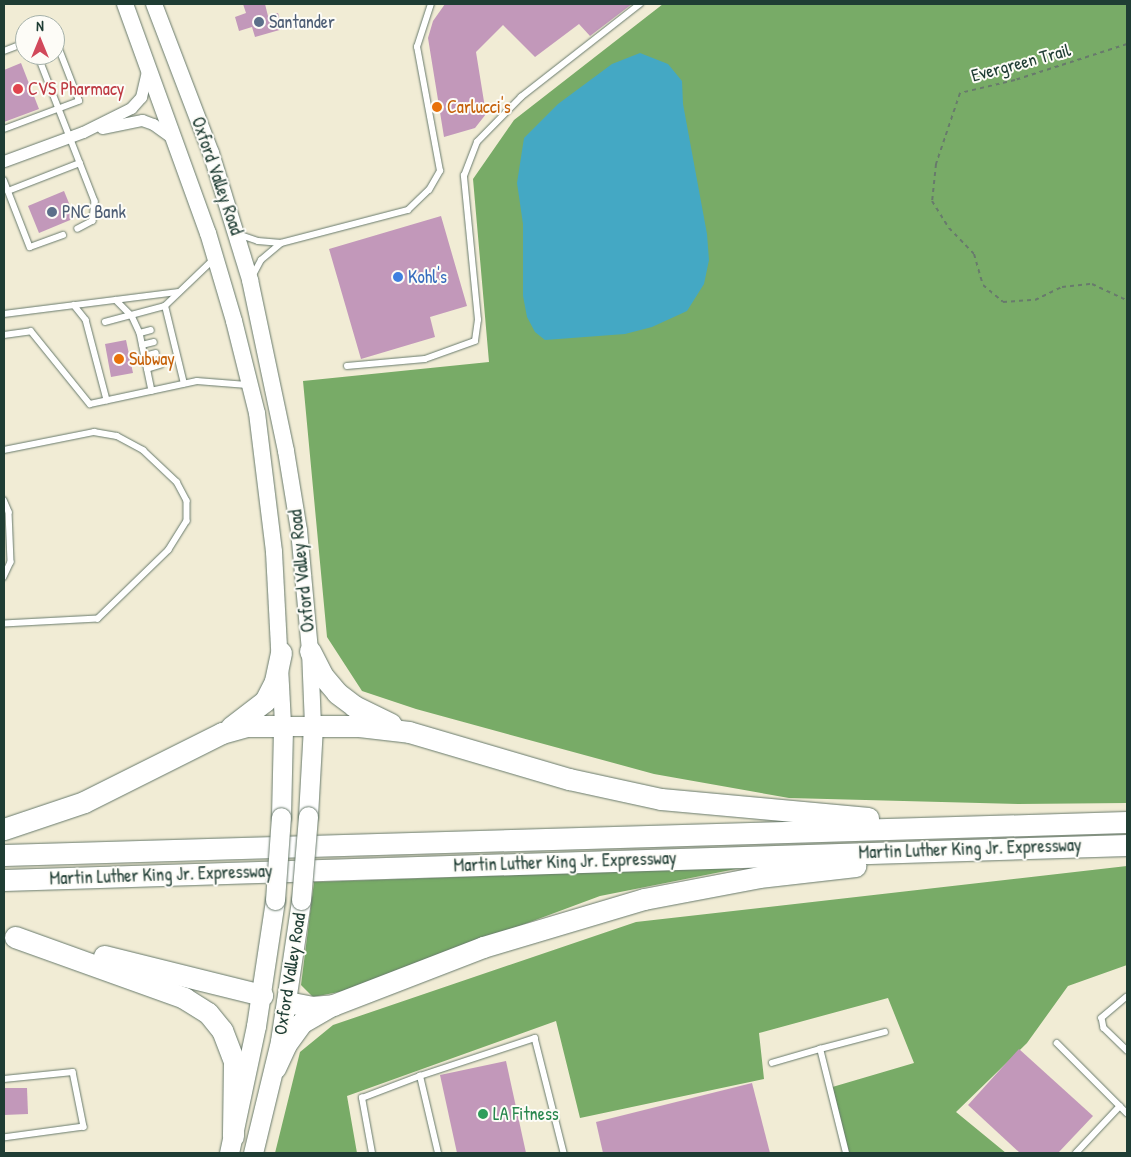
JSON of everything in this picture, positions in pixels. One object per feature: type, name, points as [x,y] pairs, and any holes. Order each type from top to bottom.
[{"type":"highway","points":[[310,651],[322,675],[345,700],[409,732]]},
{"type":"highway","points":[[222,733],[265,700],[275,681],[281,653]]},
{"type":"highway","points":[[4,829],[84,802],[222,733],[247,726],[283,726]]},
{"type":"highway","points":[[313,726],[359,726],[409,732],[562,777],[661,799],[976,827]]},
{"type":"highway","name":"Martin Luther King Jr. Expressway","points":[[4,855],[1127,822]]},
{"type":"highway","name":"Martin Luther King Jr. Expressway","points":[[4,880],[1127,845]]},
{"type":"highway","points":[[275,1068],[286,1044],[300,1023],[333,1005],[514,936],[644,899],[800,872],[1042,847]]},
{"type":"highway","points":[[10,936],[262,996]]},
{"type":"highway","points":[[10,936],[184,998],[208,1012],[225,1034],[234,1062],[231,1144]]},
{"type":"highway","points":[[287,1002],[312,1007],[333,1005]]},
{"type":"main road","name":"Oxford Valley Road","points":[[125,4],[176,141],[215,258],[250,386],[268,493],[281,653],[283,726],[281,817],[274,900],[262,996],[231,1144]]},
{"type":"main road","name":"Oxford Valley Road","points":[[154,4],[211,153],[250,280],[293,491],[310,651],[313,726],[301,900],[287,1002],[275,1068],[253,1153]]},
{"type":"main road","points":[[283,726],[313,726]]},
{"type":"main road","points":[[262,996],[287,1002]]},
{"type":"street","points":[[4,161],[84,132],[131,108],[141,97],[148,67]]},
{"type":"street","points":[[84,132],[142,120],[153,124],[176,141]]},
{"type":"lane","points":[[237,234],[258,241],[281,243],[408,210],[429,190],[440,171],[417,47],[431,4]]},
{"type":"lane","points":[[348,366],[425,359],[475,341],[478,320],[464,176],[477,142],[521,97],[640,4]]},
{"type":"lane","points":[[42,65],[95,201],[93,221],[78,229]]},
{"type":"lane","points":[[6,130],[79,101],[65,65]]},
{"type":"lane","points":[[8,191],[80,163]]},
{"type":"lane","points":[[4,180],[30,247],[62,235]]},
{"type":"lane","points":[[250,280],[261,260],[281,243]]},
{"type":"lane","points":[[105,322],[165,306],[177,292],[215,258]]},
{"type":"lane","points":[[4,314],[177,292]]},
{"type":"lane","points":[[116,300],[132,316],[140,333],[152,391]]},
{"type":"lane","points":[[74,305],[86,320],[94,341],[107,400]]},
{"type":"lane","points":[[165,306],[184,384]]},
{"type":"lane","points":[[162,327],[170,325]]},
{"type":"lane","points":[[140,333],[151,330]]},
{"type":"lane","points":[[4,334],[31,331],[90,404],[197,381],[250,386]]},
{"type":"lane","points":[[165,339],[173,337]]},
{"type":"lane","points":[[142,345],[154,342]]},
{"type":"lane","points":[[168,350],[176,348]]},
{"type":"lane","points":[[145,356],[156,353]]},
{"type":"lane","points":[[171,362],[178,360]]},
{"type":"lane","points":[[147,368],[160,365]]},
{"type":"lane","points":[[4,450],[94,432],[118,436],[144,450],[176,482],[187,500],[188,521],[169,550],[98,619],[70,623],[4,624]]},
{"type":"lane","points":[[4,500],[8,512],[11,562],[4,577]]},
{"type":"lane","points":[[1127,997],[1102,1018],[1104,1028],[1127,1050]]},
{"type":"lane","points":[[772,1064],[885,1032]]},
{"type":"lane","points":[[372,1153],[362,1098],[420,1076],[535,1038],[564,1153]]},
{"type":"lane","points":[[1057,1043],[1127,1113]]},
{"type":"lane","points":[[820,1049],[846,1153]]},
{"type":"lane","points":[[4,1079],[73,1072],[84,1126],[4,1138]]},
{"type":"lane","points":[[420,1076],[438,1153]]},
{"type":"lane","points":[[1076,1153],[1120,1106]]},
{"type":"path","name":"Evergreen Trail","points":[[1127,44],[1014,80],[960,93],[936,164],[932,201],[949,228],[974,254],[983,285],[1003,302],[1035,300],[1062,287],[1092,284],[1127,300]]},
{"type":"green space","points":[[663,4],[1127,4],[1127,803],[1018,804],[789,798],[654,774],[416,709],[362,691],[327,637],[303,381],[489,362],[473,179],[514,120]]},
{"type":"green space","points":[[1127,866],[1127,965],[1068,986],[1027,1043],[956,1112],[1006,1153],[844,1153],[829,1088],[914,1063],[888,998],[759,1033],[764,1079],[580,1118],[556,1021],[347,1096],[357,1153],[275,1153],[300,1052],[333,1025],[636,922]]},
{"type":"green space","points":[[746,867],[600,896],[344,991],[313,997],[301,985],[314,882]]},
{"type":"water","points":[[640,53],[668,64],[682,81],[683,104],[707,234],[709,260],[704,284],[687,311],[652,327],[625,334],[545,340],[535,332],[527,317],[523,296],[523,224],[517,183],[524,138],[558,104],[612,64]]},
{"type":"building","name":"Santander","points":[[243,4],[265,4],[268,16],[278,13],[283,29],[255,37],[252,27],[239,31],[235,17],[246,13]]},
{"type":"building","points":[[445,4],[632,4],[590,36],[579,24],[535,57],[503,25],[476,52],[486,114],[475,128],[444,137],[428,38],[433,21]]},
{"type":"building","name":"CVS Pharmacy","points":[[16,65],[22,65],[39,109],[4,122],[4,70]]},
{"type":"building","name":"PNC Bank","points":[[64,191],[75,218],[39,233],[28,206]]},
{"type":"building","name":"Kohl's","points":[[441,216],[467,306],[430,317],[435,337],[361,359],[329,249]]},
{"type":"building","name":"Subway","points":[[126,340],[133,373],[111,377],[105,344]]},
{"type":"building","points":[[1019,1049],[1093,1116],[1058,1153],[1020,1153],[968,1105]]},
{"type":"building","name":"LA Fitness","points":[[506,1061],[526,1153],[457,1153],[440,1075]]},
{"type":"building","points":[[752,1083],[770,1153],[603,1153],[596,1122]]},
{"type":"building","points":[[4,1088],[27,1088],[28,1114],[4,1115]]},
{"type":"place","name":"Santander","points":[[259,22]]},
{"type":"place","name":"CVS Pharmacy","points":[[18,89]]},
{"type":"place","name":"Carlucci's","points":[[437,107]]},
{"type":"place","name":"PNC Bank","points":[[52,212]]},
{"type":"place","name":"Kohl's","points":[[398,277]]},
{"type":"place","name":"Subway","points":[[119,359]]},
{"type":"place","name":"LA Fitness","points":[[483,1114]]}]
